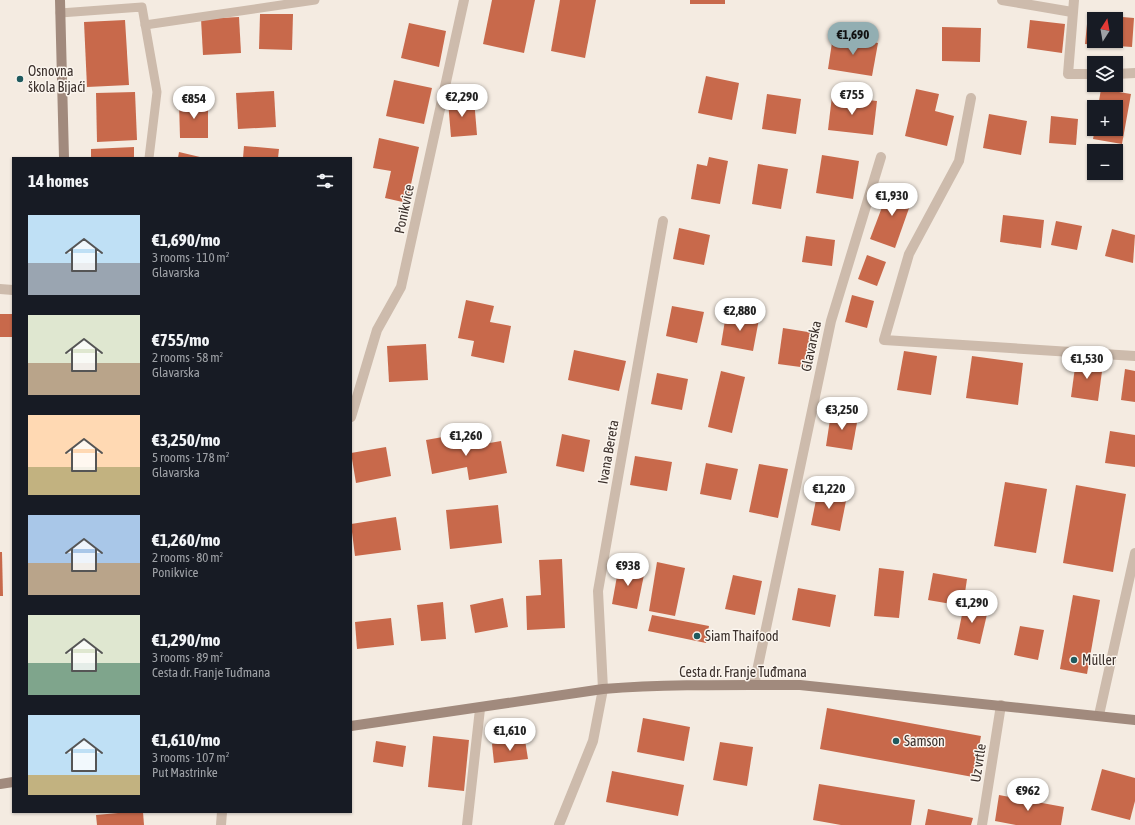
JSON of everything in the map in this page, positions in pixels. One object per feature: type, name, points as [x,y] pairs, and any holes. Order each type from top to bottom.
[{"type":"main road","points":[[60,0],[64,157]]},
{"type":"main road","name":"Cesta dr. Franje Tuđmana","points":[[352,726],[480,709],[603,689],[644,686],[754,685],[800,685],[1099,715],[1135,720]]},
{"type":"main road","points":[[0,784],[12,782]]},
{"type":"street","name":"Ponikvice","points":[[352,414],[377,330],[401,287],[464,0]]},
{"type":"street","points":[[1002,0],[1072,12]]},
{"type":"street","points":[[1074,0],[1068,74],[1087,74]]},
{"type":"street","points":[[1123,74],[1135,73]]},
{"type":"street","points":[[971,98],[959,160],[909,254],[884,340],[1135,356]]},
{"type":"street","name":"Glavarska","points":[[754,685],[830,321],[881,157]]},
{"type":"street","name":"Ivana Bereta","points":[[560,825],[593,741],[603,689],[598,590],[663,221]]},
{"type":"street","points":[[0,290],[12,290]]},
{"type":"street","points":[[1099,715],[1135,553]]},
{"type":"street","name":"Uz vrtle","points":[[982,825],[1001,705]]},
{"type":"street","points":[[467,825],[480,709]]},
{"type":"street","points":[[221,825],[222,813]]},
{"type":"lane","points":[[145,25],[315,0]]},
{"type":"lane","points":[[60,13],[142,7],[158,92],[149,157]]},
{"type":"building","points":[[492,0],[535,0],[524,53],[483,44]]},
{"type":"building","points":[[560,0],[596,0],[585,58],[551,51]]},
{"type":"building","points":[[690,0],[725,0],[725,4],[690,4]]},
{"type":"building","points":[[260,14],[293,14],[292,50],[259,49]]},
{"type":"building","points":[[239,17],[241,53],[203,55],[201,19]]},
{"type":"building","points":[[1123,17],[1134,18],[1132,47],[1123,46]]},
{"type":"building","points":[[125,20],[129,85],[87,87],[84,22]]},
{"type":"building","points":[[1030,20],[1065,24],[1062,53],[1027,48]]},
{"type":"building","points":[[409,23],[446,31],[439,67],[401,58]]},
{"type":"building","points":[[1087,24],[1087,44],[1085,44]]},
{"type":"building","points":[[942,27],[981,28],[980,62],[942,61]]},
{"type":"building","points":[[833,36],[878,43],[872,76],[828,69]]},
{"type":"building","points":[[706,76],[739,83],[732,120],[698,113]]},
{"type":"building","points":[[394,80],[432,88],[424,124],[386,116]]},
{"type":"building","points":[[916,89],[939,94],[935,111],[954,116],[947,146],[905,136]]},
{"type":"building","points":[[274,91],[276,127],[238,129],[236,93]]},
{"type":"building","points":[[135,92],[137,140],[97,142],[96,93]]},
{"type":"building","points":[[1100,92],[1119,92],[1131,94],[1122,144],[1093,139],[1094,136],[1123,136],[1123,100],[1099,100]]},
{"type":"building","points":[[767,94],[801,99],[796,134],[762,129]]},
{"type":"building","points":[[832,96],[877,101],[873,135],[828,130]]},
{"type":"building","points":[[474,99],[477,135],[451,137],[448,101]]},
{"type":"building","points":[[179,102],[208,102],[208,138],[180,138]]},
{"type":"building","points":[[989,114],[1027,121],[1021,155],[983,148]]},
{"type":"building","points":[[1051,116],[1078,119],[1076,145],[1049,143]]},
{"type":"building","points":[[379,138],[419,147],[407,203],[385,198],[391,171],[373,168]]},
{"type":"building","points":[[244,146],[279,149],[278,157],[243,157]]},
{"type":"building","points":[[134,147],[134,157],[91,157],[91,149]]},
{"type":"building","points":[[179,152],[200,157],[178,157]]},
{"type":"building","points":[[822,155],[859,161],[853,199],[816,193]]},
{"type":"building","points":[[709,157],[728,161],[720,204],[691,199],[697,164],[707,166]]},
{"type":"building","points":[[758,164],[788,169],[781,209],[752,204]]},
{"type":"building","points":[[890,186],[914,194],[895,248],[870,239]]},
{"type":"building","points":[[1003,215],[1044,220],[1041,248],[1000,242]]},
{"type":"building","points":[[1056,221],[1082,226],[1077,250],[1051,245]]},
{"type":"building","points":[[679,228],[710,235],[704,265],[673,259]]},
{"type":"building","points":[[1112,229],[1135,235],[1133,263],[1105,256]]},
{"type":"building","points":[[806,236],[835,240],[832,266],[802,262]]},
{"type":"building","points":[[867,255],[886,262],[877,286],[858,279]]},
{"type":"building","points":[[852,295],[874,301],[867,328],[845,322]]},
{"type":"building","points":[[466,300],[494,306],[490,322],[511,326],[504,363],[471,356],[474,341],[458,338]]},
{"type":"building","points":[[672,306],[704,312],[697,343],[666,336]]},
{"type":"building","points":[[0,314],[12,314],[12,337],[0,337]]},
{"type":"building","points":[[726,314],[759,319],[753,351],[721,345]]},
{"type":"building","points":[[783,328],[814,333],[808,368],[778,364]]},
{"type":"building","points":[[426,344],[428,380],[389,382],[387,346]]},
{"type":"building","points":[[574,350],[626,361],[619,391],[568,380]]},
{"type":"building","points":[[904,351],[937,356],[931,395],[897,390]]},
{"type":"building","points":[[972,356],[1023,363],[1018,405],[966,398]]},
{"type":"building","points":[[1076,360],[1103,364],[1098,401],[1071,397]]},
{"type":"building","points":[[1125,369],[1135,371],[1135,402],[1121,400]]},
{"type":"building","points":[[721,371],[745,377],[732,433],[708,427]]},
{"type":"building","points":[[657,373],[688,379],[682,410],[651,404]]},
{"type":"building","points":[[831,413],[858,417],[852,450],[826,446]]},
{"type":"building","points":[[1110,431],[1135,435],[1135,467],[1105,463]]},
{"type":"building","points":[[465,433],[467,447],[501,441],[507,473],[469,480],[467,467],[432,474],[426,440]]},
{"type":"building","points":[[562,434],[590,440],[584,472],[556,466]]},
{"type":"building","points":[[386,447],[391,476],[356,483],[352,453]]},
{"type":"building","points":[[635,456],[672,462],[667,491],[630,485]]},
{"type":"building","points":[[706,463],[738,469],[731,500],[700,494]]},
{"type":"building","points":[[759,464],[788,469],[778,518],[749,512]]},
{"type":"building","points":[[1005,482],[1047,489],[1036,553],[994,546]]},
{"type":"building","points":[[1076,485],[1126,494],[1113,572],[1063,563]]},
{"type":"building","points":[[818,490],[847,496],[840,531],[811,525]]},
{"type":"building","points":[[498,505],[502,543],[450,549],[446,510]]},
{"type":"building","points":[[396,517],[401,550],[355,556],[352,524]]},
{"type":"building","points":[[0,552],[2,552],[3,596],[0,596]]},
{"type":"building","points":[[562,559],[565,628],[527,630],[526,596],[541,595],[539,560]]},
{"type":"building","points":[[657,562],[685,568],[675,616],[649,611]]},
{"type":"building","points":[[619,565],[645,570],[637,609],[612,604]]},
{"type":"building","points":[[879,568],[904,571],[899,618],[874,616]]},
{"type":"building","points":[[933,573],[967,579],[963,606],[928,600]]},
{"type":"building","points":[[733,575],[762,581],[755,615],[725,609]]},
{"type":"building","points":[[798,588],[836,595],[830,627],[792,620]]},
{"type":"building","points":[[1073,595],[1100,600],[1087,674],[1060,669]]},
{"type":"building","points":[[503,598],[508,627],[475,633],[470,605]]},
{"type":"building","points":[[443,602],[446,639],[421,641],[417,605]]},
{"type":"building","points":[[964,605],[988,610],[980,644],[957,639]]},
{"type":"building","points":[[652,615],[709,626],[706,643],[648,631]]},
{"type":"building","points":[[391,618],[394,645],[357,649],[355,622]]},
{"type":"building","points":[[1020,626],[1044,630],[1038,660],[1014,655]]},
{"type":"building","points":[[827,708],[981,736],[973,777],[820,749]]},
{"type":"building","points":[[643,718],[690,727],[684,761],[637,752]]},
{"type":"building","points":[[433,736],[469,740],[464,791],[428,787]]},
{"type":"building","points":[[525,740],[528,759],[494,763],[492,744]]},
{"type":"building","points":[[376,741],[406,746],[403,767],[373,762]]},
{"type":"building","points":[[720,742],[753,747],[747,786],[713,780]]},
{"type":"building","points":[[1102,769],[1135,778],[1135,801],[1130,820],[1091,810]]},
{"type":"building","points":[[612,771],[684,785],[678,816],[606,802]]},
{"type":"building","points":[[819,784],[915,800],[911,825],[841,825],[813,820]]},
{"type":"building","points":[[999,795],[1064,807],[1061,825],[1016,825],[995,821]]},
{"type":"building","points":[[928,809],[973,818],[971,825],[925,825]]},
{"type":"building","points":[[143,813],[144,825],[97,825],[96,815]]},
{"type":"place","name":"Osnovna škola Bijaći","points":[[20,79]]},
{"type":"place","name":"Siam Thaifood","points":[[697,636]]},
{"type":"place","name":"Müller","points":[[1074,660]]},
{"type":"place","name":"Samson","points":[[896,741]]}]
